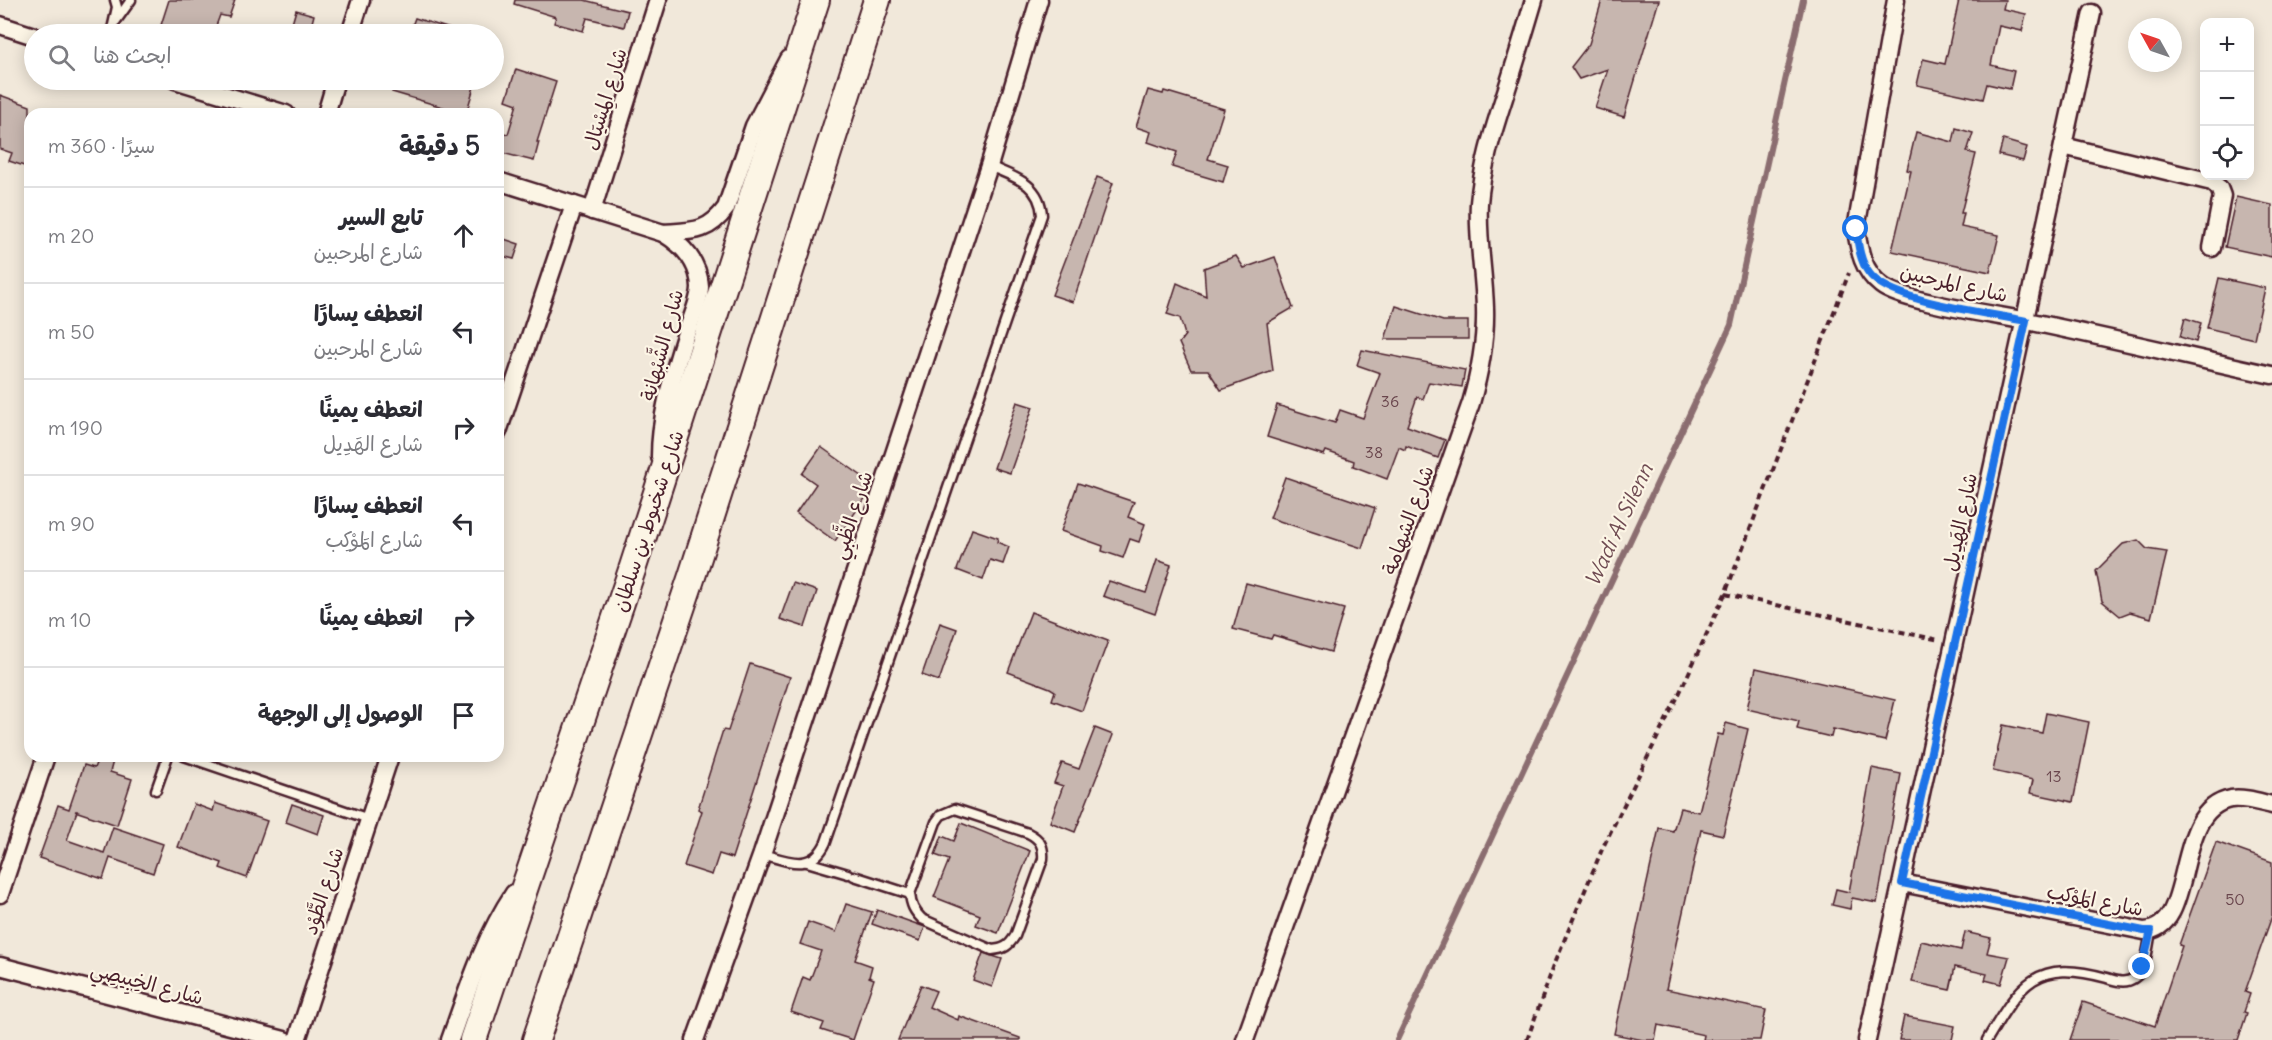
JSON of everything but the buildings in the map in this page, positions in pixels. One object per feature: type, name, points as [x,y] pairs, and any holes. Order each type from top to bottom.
[{"type":"main road","name":"شارع شخبوط بن سلطان","points":[[473,1040],[661,482],[816,0]]},
{"type":"main road","points":[[536,1040],[696,564],[877,0]]},
{"type":"street","points":[[353,24],[361,0]]},
{"type":"street","name":"شارع المِسْيَال","points":[[592,211],[658,0]]},
{"type":"street","name":"شارع الظَّبِي","points":[[695,1040],[762,854],[988,166],[1039,0]]},
{"type":"street","name":"شارع الشهامة","points":[[1245,1040],[1472,403],[1482,356],[1484,332],[1485,308],[1479,238],[1479,204],[1483,169],[1491,135],[1534,0]]},
{"type":"street","name":"شارع المرحبين","points":[[1896,0],[1856,229],[1859,250],[1868,273],[1883,287],[1906,297],[2272,375]]},
{"type":"street","name":"شارع الهَدِيل","points":[[1867,1040],[2092,14]]},
{"type":"street","points":[[0,25],[24,33]]},
{"type":"street","name":"شارع الشَّبْهانة","points":[[663,233],[696,230],[708,226],[726,208],[754,126],[777,79],[805,35]]},
{"type":"street","points":[[203,90],[254,108]]},
{"type":"street","points":[[328,108],[333,90]]},
{"type":"street","points":[[2063,146],[2212,182],[2222,196],[2212,248]]},
{"type":"street","name":"شارع الشَّبْهانة","points":[[504,183],[663,233],[685,250],[696,269],[700,290],[667,401],[660,453],[661,482]]},
{"type":"street","points":[[504,411],[574,205]]},
{"type":"street","points":[[0,894],[44,762]]},
{"type":"street","name":"شارع الطَّوْد","points":[[297,1040],[388,762]]},
{"type":"street","name":"شارع المَوْكِب","points":[[1902,883],[2151,931],[2164,924],[2172,911],[2195,832],[2205,814],[2221,802],[2230,799],[2241,798],[2272,805]]},
{"type":"street","points":[[450,1040],[488,940],[513,895],[530,873]]},
{"type":"street","name":"شارع الخِبِيصِي","points":[[0,966],[284,1040]]},
{"type":"lane","points":[[114,23],[117,7],[115,0]]},
{"type":"lane","points":[[114,23],[131,0]]},
{"type":"lane","points":[[806,862],[818,855],[826,842],[1042,215],[1039,198],[1030,185],[988,166]]},
{"type":"lane","points":[[156,789],[166,762]]},
{"type":"lane","points":[[202,762],[369,819]]},
{"type":"lane","points":[[955,809],[963,811],[1028,833],[1041,843],[1044,851],[1015,936],[1011,944],[1002,950],[992,950],[922,919],[915,913],[910,894],[936,822],[947,811],[955,809]]},
{"type":"lane","points":[[762,854],[794,862],[806,862],[910,894]]},
{"type":"lane","points":[[1987,1040],[2016,994],[2036,978],[2048,973],[2073,970],[2124,982],[2136,978],[2142,967],[2151,931]]},
{"type":"path","points":[[1527,1040],[1554,965],[1603,847],[1675,703],[1725,594],[1859,250]]},
{"type":"path","points":[[1725,594],[1954,644]]},
{"type":"waterway","name":"Wadi Al Silenn","points":[[1397,1040],[1731,325],[1803,0]]},
{"type":"route","points":[[1856,229],[1859,250],[1868,273],[1883,287],[1906,297],[2026,321],[1902,883],[2151,931],[2142,967]]}]
